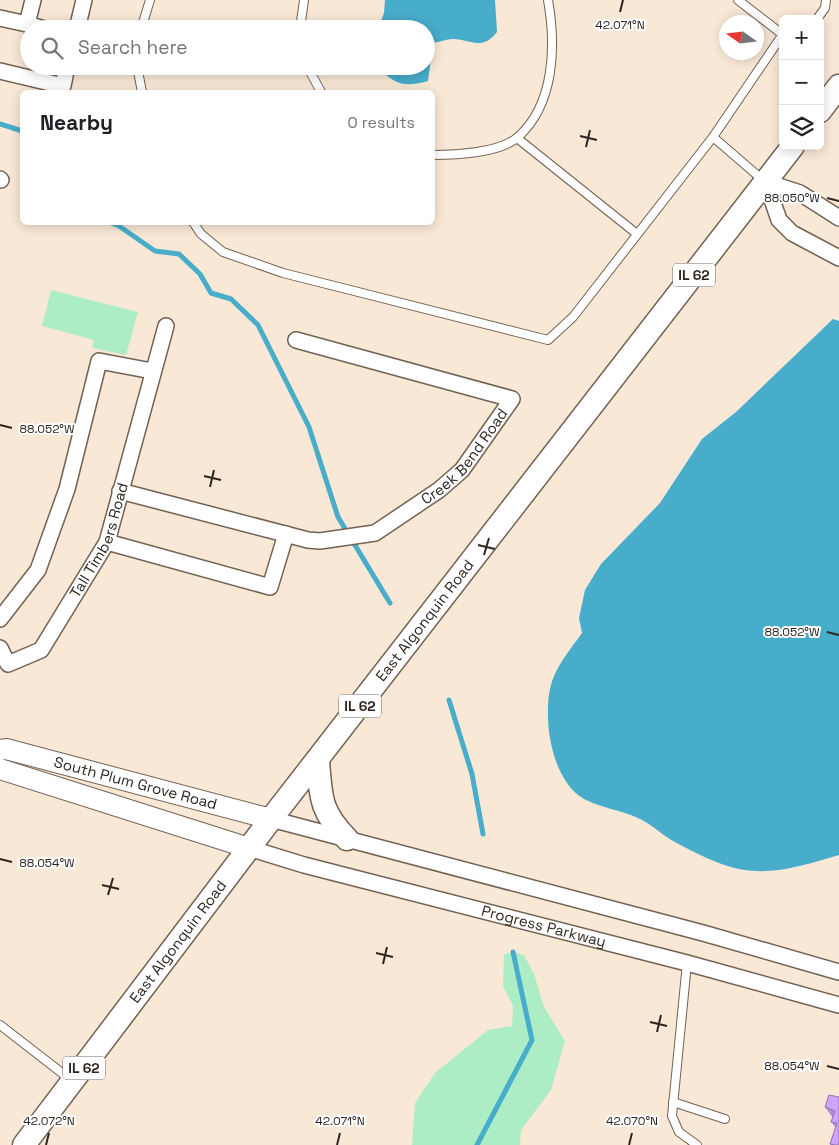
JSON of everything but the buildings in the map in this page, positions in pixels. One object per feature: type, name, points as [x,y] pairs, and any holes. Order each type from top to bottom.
[{"type":"main road","points":[[824,106],[839,86]]},
{"type":"main road","name":"East Algonquin Road","points":[[24,1145],[271,819],[318,761],[790,150]]},
{"type":"main road","points":[[318,761],[322,803],[333,824],[347,839]]},
{"type":"street","points":[[28,20],[33,0]]},
{"type":"street","points":[[79,20],[84,0]]},
{"type":"street","points":[[0,18],[20,22]]},
{"type":"street","points":[[0,71],[63,86],[65,75]]},
{"type":"street","points":[[766,182],[800,193],[839,218]]},
{"type":"street","points":[[766,182],[779,220],[792,233],[839,258]]},
{"type":"street","name":"Tall Timbers Road","points":[[0,648],[8,664],[41,650],[107,542],[152,371],[166,326]]},
{"type":"street","name":"Creek Bend Road","points":[[120,491],[320,541],[375,533],[439,490],[462,470],[512,399],[296,340]]},
{"type":"street","points":[[0,619],[38,570],[67,488],[99,361],[152,371]]},
{"type":"street","points":[[107,542],[270,587],[286,534]]},
{"type":"street","name":"South Plum Grove Road","points":[[0,750],[6,749],[271,819]]},
{"type":"street","name":"South Plum Grove Road","points":[[0,769],[249,848]]},
{"type":"street","points":[[271,819],[839,972]]},
{"type":"street","name":"Progress Parkway","points":[[249,848],[313,868],[687,963],[839,1005]]},
{"type":"lane","points":[[144,20],[150,0]]},
{"type":"lane","points":[[301,20],[304,0]]},
{"type":"lane","points":[[435,155],[453,155],[491,148],[517,138],[531,122],[549,82],[552,61],[548,0]]},
{"type":"lane","points":[[738,0],[779,32]]},
{"type":"lane","points":[[820,15],[825,8],[826,0]]},
{"type":"lane","points":[[195,225],[200,234],[223,252],[283,273],[548,340],[573,317],[712,137],[779,38]]},
{"type":"lane","points":[[139,75],[142,90]]},
{"type":"lane","points":[[312,75],[320,90]]},
{"type":"lane","points":[[712,137],[766,182]]},
{"type":"lane","points":[[517,138],[637,234]]},
{"type":"lane","points":[[687,963],[672,1116],[679,1132],[698,1144]]},
{"type":"lane","points":[[0,1025],[73,1082]]},
{"type":"lane","points":[[673,1102],[725,1119]]},
{"type":"green space","points":[[51,290],[138,312],[126,355],[92,348],[94,340],[42,326]]},
{"type":"green space","points":[[513,952],[524,955],[534,974],[544,1007],[565,1041],[551,1090],[521,1130],[520,1145],[412,1145],[415,1103],[435,1073],[488,1030],[512,1026],[513,1006],[503,986],[504,954]]},
{"type":"water","points":[[385,0],[495,0],[497,32],[492,38],[482,43],[453,39],[435,42],[435,20],[381,20]]},
{"type":"water","points":[[386,75],[429,75],[428,81],[412,84],[399,83]]},
{"type":"water","points":[[833,319],[839,321],[839,855],[791,868],[754,871],[736,868],[697,853],[673,841],[642,820],[584,799],[573,790],[564,779],[552,749],[549,733],[548,702],[555,674],[582,633],[579,618],[585,590],[601,564],[660,503],[702,439],[736,412]]},
{"type":"waterway","points":[[0,124],[20,130]]},
{"type":"waterway","points":[[116,225],[155,251],[179,254],[200,274],[211,293],[231,299],[258,325],[309,427],[338,517],[390,603]]},
{"type":"waterway","points":[[449,700],[472,774],[483,834]]},
{"type":"waterway","points":[[477,1145],[532,1040],[513,952]]}]
